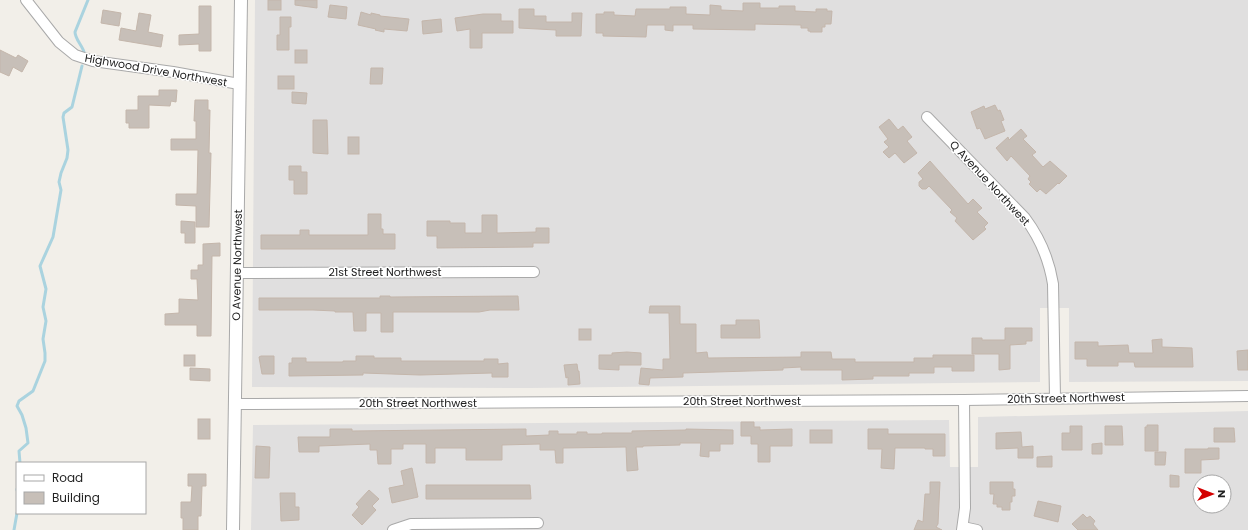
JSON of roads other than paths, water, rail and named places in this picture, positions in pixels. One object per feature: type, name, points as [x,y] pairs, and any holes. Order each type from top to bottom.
[{"type":"street","name":"Highwood Drive Northwest","points":[[26,0],[59,42],[75,55],[93,61],[173,72],[239,84]]},
{"type":"street","name":"O Avenue Northwest","points":[[233,530],[241,0]]},
{"type":"street","name":"Q Avenue Northwest","points":[[927,117],[1024,218],[1042,244],[1051,272],[1053,284],[1055,398]]},
{"type":"street","name":"21st Street Northwest","points":[[236,273],[534,272]]},
{"type":"street","name":"20th Street Northwest","points":[[235,404],[964,400],[1248,396]]},
{"type":"street","points":[[964,400],[965,508],[962,529],[977,530]]},
{"type":"street","points":[[393,530],[411,524],[538,524]]},
{"type":"waterway","points":[[84,52],[75,32],[88,0]]},
{"type":"waterway","points":[[20,462],[19,451],[28,443],[26,428],[22,415],[17,406],[19,401],[33,391],[45,361],[43,339],[46,321],[43,307],[46,289],[40,266],[53,237],[61,190],[59,182],[67,158],[68,150],[63,117],[64,113],[72,107],[82,66]]},
{"type":"waterway","points":[[14,530],[17,514]]}]
